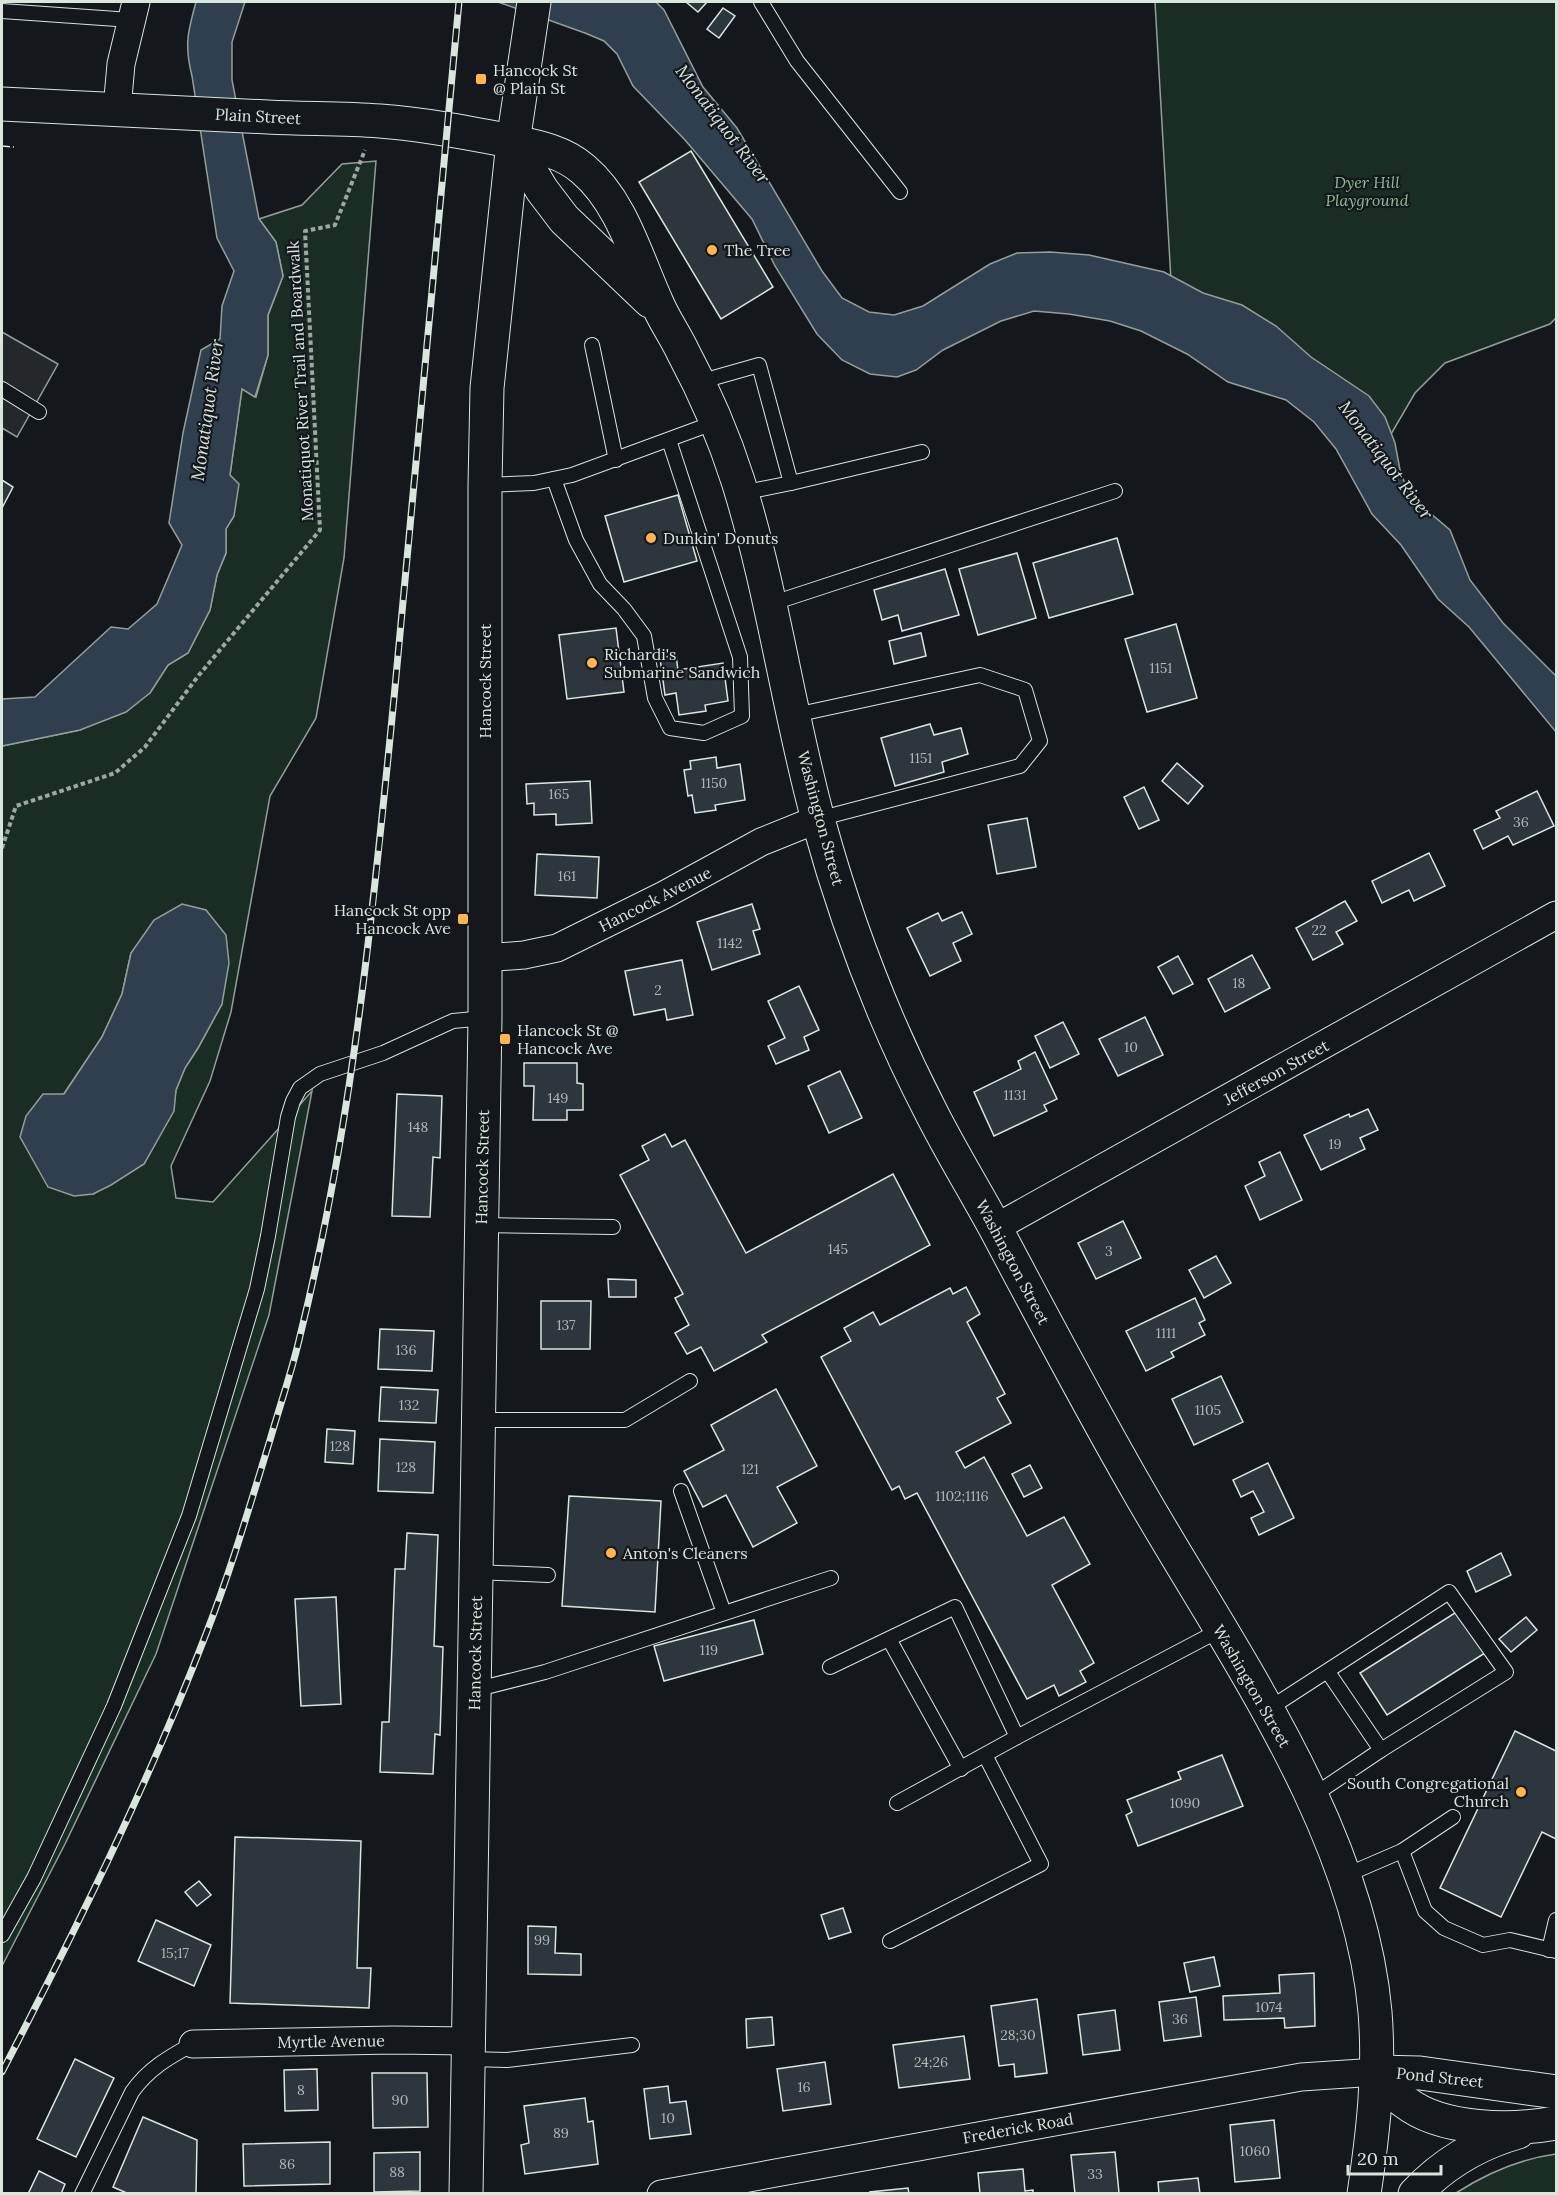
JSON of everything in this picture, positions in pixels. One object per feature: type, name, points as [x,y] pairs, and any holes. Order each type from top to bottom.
[{"type":"main road","points":[[513,142],[534,2]]},
{"type":"main road","name":"Plain Street","points":[[2,104],[377,121],[447,129],[513,142]]},
{"type":"main road","name":"Washington Street","points":[[513,142],[542,190],[564,219],[660,311]]},
{"type":"main road","name":"Washington Street","points":[[513,142],[554,152],[572,160],[602,189],[623,224],[660,311],[698,382],[716,422],[741,493],[770,604],[818,819],[846,908],[886,1017],[930,1110],[1106,1434],[1268,1710],[1311,1797],[1343,1876],[1358,1923],[1371,1981],[1377,2072],[1375,2114],[1364,2193]]},
{"type":"main road","name":"Hancock Street","points":[[466,2193],[485,1018],[487,388],[513,142]]},
{"type":"main road","name":"Pond Street","points":[[1377,2072],[1420,2073],[1557,2092]]},
{"type":"main road","name":"Pond Street","points":[[1377,2072],[1390,2090],[1406,2104],[1421,2113],[1439,2119],[1492,2127],[1548,2124]]},
{"type":"main road","points":[[1415,2193],[1442,2169],[1464,2155],[1505,2136],[1548,2124]]},
{"type":"street","points":[[117,109],[121,64],[134,11]]},
{"type":"street","name":"Hancock Avenue","points":[[485,958],[524,955],[557,948],[664,895],[761,842],[818,819]]},
{"type":"street","name":"Jefferson Street","points":[[995,1228],[1557,915]]},
{"type":"street","name":"Myrtle Avenue","points":[[193,2044],[393,2040],[468,2050]]},
{"type":"street","name":"Frederick Road","points":[[661,2193],[1301,2077],[1377,2072]]},
{"type":"lane","points":[[761,2],[797,62],[900,192]]},
{"type":"lane","points":[[2,11],[49,8],[134,11]]},
{"type":"lane","points":[[592,345],[616,460]]},
{"type":"lane","points":[[698,382],[759,365],[791,483]]},
{"type":"lane","points":[[2,388],[39,412]]},
{"type":"lane","points":[[485,485],[523,484],[582,473],[716,422]]},
{"type":"lane","points":[[554,479],[576,540],[600,584],[624,609],[644,636],[655,698],[670,728],[704,733],[742,716],[740,657],[669,440]]},
{"type":"lane","points":[[741,493],[922,452]]},
{"type":"lane","points":[[770,604],[1115,491]]},
{"type":"lane","points":[[795,715],[980,675],[1025,690],[1040,741],[1020,766],[818,819]]},
{"type":"lane","points":[[2,1935],[34,1878],[114,1706],[189,1516],[257,1289],[293,1101],[300,1088],[320,1074],[383,1053],[453,1021],[485,1018]]},
{"type":"lane","points":[[482,1225],[613,1227]]},
{"type":"lane","points":[[478,1420],[626,1420],[690,1381]]},
{"type":"lane","points":[[681,1491],[724,1613]]},
{"type":"lane","points":[[476,1572],[548,1575]]},
{"type":"lane","points":[[474,1690],[545,1672],[831,1578]]},
{"type":"lane","points":[[1268,1710],[1449,1592],[1506,1672],[1311,1797]]},
{"type":"lane","points":[[830,1667],[955,1606],[1017,1737]]},
{"type":"lane","points":[[897,1803],[1220,1630]]},
{"type":"lane","points":[[889,1639],[961,1769]]},
{"type":"lane","points":[[1328,1672],[1381,1750]]},
{"type":"lane","points":[[890,1941],[1041,1864],[985,1755]]},
{"type":"lane","points":[[1343,1876],[1402,1851],[1454,1816]]},
{"type":"lane","points":[[1402,1851],[1425,1911],[1444,1928],[1483,1945],[1510,1940],[1553,1950],[1557,1920]]},
{"type":"lane","points":[[82,2193],[137,2085],[154,2067],[193,2044]]},
{"type":"lane","points":[[468,2050],[507,2060],[632,2045]]},
{"type":"path","name":"Monatiquot River Trail and Boardwalk","points":[[2,848],[16,806],[115,773],[145,747],[200,675],[320,530],[304,231],[335,225],[377,121]]},
{"type":"green space","name":"Dyer Hill Playground","points":[[1155,2],[1556,2],[1556,318],[1550,324],[1445,363],[1415,393],[1380,453],[1172,298]]},
{"type":"green space","points":[[376,161],[344,558],[316,718],[270,796],[231,1012],[210,1081],[171,1166],[176,1198],[213,1202],[312,1091],[269,1315],[156,1654],[65,1844],[2,1966],[2,746],[80,730],[150,693],[168,665],[188,653],[210,610],[217,575],[226,553],[226,528],[234,516],[230,475],[242,388],[256,397],[268,355],[268,315],[283,276],[276,242],[259,219],[302,205],[342,164]],"holes":[[[131,953],[222,1004],[185,1068],[176,1090],[173,1111],[144,1164],[93,1194],[63,1095],[102,1037],[122,994]]]},
{"type":"green space","points":[[1556,2154],[1556,2193],[1456,2193],[1504,2168],[1529,2159]]},
{"type":"shaded area","points":[[2,332],[58,364],[17,437],[2,428]]},
{"type":"water","name":"Monatiquot River","points":[[196,2],[245,2],[232,42],[232,80],[259,219],[276,242],[283,276],[268,315],[268,355],[255,397],[242,389],[230,475],[239,484],[234,516],[226,529],[226,553],[217,575],[210,610],[188,653],[168,665],[150,693],[126,712],[80,730],[2,746],[2,699],[35,697],[111,627],[128,629],[157,604],[182,545],[169,523],[183,433],[201,350],[220,339],[222,306],[234,271],[217,238],[188,55],[189,30]]},
{"type":"water","name":"Monatiquot River","points":[[498,2],[656,2],[664,10],[703,87],[737,128],[822,271],[842,298],[869,312],[894,315],[923,306],[990,264],[1017,253],[1050,252],[1089,255],[1164,272],[1203,293],[1242,305],[1276,326],[1311,357],[1369,396],[1385,417],[1395,443],[1400,470],[1409,495],[1450,530],[1470,580],[1503,623],[1556,676],[1556,732],[1469,627],[1438,599],[1401,545],[1372,514],[1336,449],[1314,422],[1286,400],[1228,382],[1187,354],[1141,331],[1110,321],[1069,314],[1034,311],[1001,321],[943,350],[916,370],[897,377],[870,374],[842,360],[817,334],[775,266],[752,219],[685,140],[633,86],[617,54],[604,41]]},
{"type":"water","points":[[182,904],[206,910],[226,935],[229,963],[222,1004],[185,1068],[176,1090],[174,1111],[144,1164],[111,1185],[93,1194],[74,1196],[48,1187],[20,1137],[26,1116],[43,1094],[64,1094],[102,1037],[122,994],[131,953],[154,920]]},
{"type":"building","points":[[686,2],[707,2],[698,12]]},
{"type":"building","points":[[723,8],[735,16],[719,38],[707,29]]},
{"type":"building","points":[[691,151],[773,287],[721,319],[639,182]]},
{"type":"building","points":[[2,480],[13,487],[2,508]]},
{"type":"building","name":"Dunkin' Donuts","points":[[678,495],[697,561],[624,582],[605,516]]},
{"type":"building","points":[[1117,538],[1133,594],[1049,618],[1033,563]]},
{"type":"building","points":[[1017,553],[1036,618],[978,635],[959,569]]},
{"type":"building","points":[[945,569],[959,615],[902,631],[898,615],[882,620],[874,590]]},
{"type":"building","points":[[1176,624],[1197,698],[1147,712],[1125,639]]},
{"type":"building","name":"Richardi's Submarine Sandwich","points":[[616,628],[624,692],[567,699],[559,635]]},
{"type":"building","points":[[921,633],[926,656],[894,664],[889,641]]},
{"type":"building","points":[[676,655],[678,670],[723,663],[728,701],[705,705],[706,711],[679,715],[676,693],[665,695],[660,658]]},
{"type":"building","points":[[930,724],[934,735],[961,728],[968,754],[942,762],[944,772],[895,786],[881,738]]},
{"type":"building","points":[[716,757],[717,768],[740,764],[745,800],[715,805],[716,810],[695,813],[692,795],[688,796],[684,770],[691,769],[690,761]]},
{"type":"building","points":[[1177,763],[1203,786],[1188,804],[1162,781]]},
{"type":"building","points":[[590,781],[592,823],[556,825],[556,814],[534,815],[534,803],[527,804],[526,784]]},
{"type":"building","points":[[1144,787],[1159,820],[1139,829],[1124,797]]},
{"type":"building","points":[[1537,791],[1554,826],[1513,845],[1508,836],[1483,849],[1474,830],[1500,818],[1496,811]]},
{"type":"building","points":[[1027,818],[1036,867],[997,874],[988,825]]},
{"type":"building","points":[[1429,853],[1445,886],[1414,901],[1409,890],[1382,903],[1372,881]]},
{"type":"building","points":[[537,854],[599,857],[597,898],[535,895]]},
{"type":"building","points":[[1345,901],[1357,921],[1336,932],[1343,944],[1313,960],[1296,928]]},
{"type":"building","points":[[752,904],[760,929],[753,931],[760,954],[712,970],[697,922]]},
{"type":"building","points":[[962,912],[972,934],[953,943],[961,961],[930,976],[907,928],[938,913],[942,921]]},
{"type":"building","points":[[1252,955],[1270,988],[1225,1012],[1208,979]]},
{"type":"building","points":[[1178,956],[1193,984],[1173,994],[1158,967]]},
{"type":"building","points":[[682,960],[693,1015],[667,1020],[665,1009],[634,1015],[625,971]]},
{"type":"building","points":[[799,986],[819,1030],[804,1037],[809,1050],[776,1064],[768,1046],[785,1038],[768,1001]]},
{"type":"building","points":[[1145,1017],[1163,1055],[1118,1076],[1099,1039]]},
{"type":"building","points":[[1063,1022],[1079,1054],[1050,1068],[1035,1036]]},
{"type":"building","points":[[1035,1052],[1057,1099],[1044,1105],[1047,1111],[994,1136],[974,1092],[1021,1069],[1018,1061]]},
{"type":"building","points":[[524,1063],[577,1063],[577,1083],[583,1084],[583,1110],[567,1110],[567,1120],[533,1120],[534,1086],[524,1086]]},
{"type":"building","points":[[840,1071],[862,1118],[829,1133],[808,1086]]},
{"type":"building","points":[[397,1094],[442,1096],[440,1158],[433,1157],[430,1217],[392,1216]]},
{"type":"building","points":[[1368,1109],[1378,1130],[1360,1138],[1365,1149],[1321,1170],[1304,1135],[1349,1114],[1350,1117]]},
{"type":"building","points":[[665,1134],[672,1147],[685,1140],[746,1253],[893,1174],[930,1245],[762,1335],[767,1342],[714,1371],[701,1347],[687,1354],[675,1333],[689,1325],[675,1298],[683,1294],[620,1175],[649,1160],[642,1146]]},
{"type":"building","points":[[1280,1152],[1302,1200],[1260,1220],[1245,1186],[1265,1176],[1259,1162]]},
{"type":"building","points":[[1123,1221],[1141,1258],[1096,1279],[1078,1243]]},
{"type":"building","points":[[1216,1256],[1231,1283],[1204,1298],[1189,1270]]},
{"type":"building","points":[[608,1279],[636,1280],[636,1297],[609,1297]]},
{"type":"building","points":[[966,1287],[980,1314],[967,1322],[1005,1394],[997,1398],[1011,1423],[956,1452],[965,1468],[984,1457],[1027,1536],[1064,1517],[1090,1564],[1052,1585],[1094,1663],[1080,1671],[1086,1682],[1059,1696],[1054,1685],[1027,1699],[917,1493],[905,1499],[899,1486],[892,1490],[821,1357],[851,1341],[844,1328],[873,1312],[880,1325],[950,1288],[953,1294]]},
{"type":"building","points":[[1195,1298],[1205,1320],[1199,1323],[1205,1335],[1171,1352],[1174,1357],[1146,1371],[1126,1331]]},
{"type":"building","points":[[541,1301],[591,1301],[590,1349],[541,1349]]},
{"type":"building","points":[[380,1329],[434,1331],[432,1371],[378,1369]]},
{"type":"building","points":[[1221,1376],[1243,1422],[1194,1445],[1172,1399]]},
{"type":"building","points":[[381,1387],[438,1390],[436,1423],[379,1421]]},
{"type":"building","points":[[776,1389],[817,1466],[777,1487],[797,1523],[753,1547],[726,1495],[703,1507],[684,1471],[724,1450],[711,1425]]},
{"type":"building","points":[[327,1429],[355,1431],[353,1464],[325,1462]]},
{"type":"building","points":[[380,1439],[435,1442],[433,1493],[378,1491]]},
{"type":"building","points":[[1268,1463],[1294,1518],[1259,1535],[1251,1518],[1264,1512],[1253,1491],[1241,1497],[1233,1480]]},
{"type":"building","points":[[1030,1465],[1042,1488],[1024,1497],[1012,1474]]},
{"type":"building","points":[[569,1496],[661,1501],[655,1612],[562,1606]]},
{"type":"building","points":[[407,1533],[438,1535],[434,1646],[443,1647],[440,1735],[435,1734],[433,1774],[380,1772],[382,1722],[389,1722],[395,1569],[405,1569]]},
{"type":"building","points":[[1501,1553],[1511,1575],[1476,1592],[1467,1571]]},
{"type":"building","points":[[336,1597],[341,1704],[301,1706],[295,1599]]},
{"type":"building","points":[[1458,1611],[1485,1653],[1387,1715],[1360,1673]]},
{"type":"building","points":[[1526,1617],[1537,1630],[1511,1652],[1499,1639]]},
{"type":"building","points":[[754,1620],[763,1654],[664,1681],[654,1646]]},
{"type":"building","name":"South Congregational Church","points":[[1515,1731],[1556,1751],[1556,1839],[1542,1832],[1501,1917],[1440,1888]]},
{"type":"building","points":[[1222,1755],[1243,1806],[1138,1846],[1126,1815],[1132,1812],[1127,1800],[1181,1779],[1178,1772]]},
{"type":"building","points":[[235,1837],[361,1841],[357,1968],[371,1968],[369,2008],[230,2003]]},
{"type":"building","points":[[199,1881],[211,1895],[197,1906],[185,1892]]},
{"type":"building","points":[[843,1908],[851,1932],[829,1939],[821,1915]]},
{"type":"building","points":[[156,1920],[211,1945],[194,1986],[138,1961]]},
{"type":"building","points":[[528,1926],[556,1927],[555,1953],[581,1954],[581,1975],[528,1974]]},
{"type":"building","points":[[1214,1957],[1220,1986],[1190,1992],[1184,1963]]},
{"type":"building","points":[[1314,1973],[1315,2026],[1285,2028],[1284,2018],[1224,2020],[1223,1996],[1280,1993],[1279,1975]]},
{"type":"building","points":[[1196,1997],[1201,2036],[1164,2041],[1159,2002]]},
{"type":"building","points":[[1037,1999],[1047,2073],[1015,2077],[1014,2064],[999,2066],[991,2006]]},
{"type":"building","points":[[1115,2010],[1120,2050],[1083,2055],[1078,2015]]},
{"type":"building","points":[[772,2017],[774,2045],[747,2048],[746,2019]]},
{"type":"building","points":[[964,2036],[970,2079],[899,2088],[893,2045]]},
{"type":"building","points":[[75,2059],[114,2078],[76,2157],[37,2139]]},
{"type":"building","points":[[825,2062],[831,2104],[783,2111],[777,2069]]},
{"type":"building","points":[[317,2069],[318,2110],[285,2111],[284,2070]]},
{"type":"building","points":[[372,2073],[427,2073],[428,2127],[373,2128]]},
{"type":"building","points":[[668,2086],[670,2103],[686,2101],[691,2134],[650,2139],[644,2089]]},
{"type":"building","points":[[585,2098],[588,2122],[593,2121],[598,2164],[525,2174],[521,2145],[529,2143],[524,2106]]},
{"type":"building","points":[[143,2117],[197,2140],[196,2194],[129,2194],[113,2187]]},
{"type":"building","points":[[1274,2120],[1280,2178],[1235,2182],[1230,2125]]},
{"type":"building","points":[[330,2142],[330,2184],[244,2186],[243,2144]]},
{"type":"building","points":[[420,2152],[420,2191],[374,2192],[374,2153]]},
{"type":"building","points":[[1115,2152],[1119,2193],[1075,2194],[1071,2155]]},
{"type":"building","points":[[1023,2169],[1025,2191],[1033,2190],[1033,2194],[980,2194],[978,2173]]},
{"type":"building","points":[[39,2171],[65,2184],[61,2194],[28,2194]]},
{"type":"building","points":[[1198,2178],[1200,2194],[1159,2194],[1158,2182]]},
{"type":"building","points":[[908,2188],[909,2194],[871,2194],[870,2192]]},
{"type":"railway","points":[[2,2072],[110,1856],[160,1746],[206,1634],[240,1537],[290,1375],[318,1257],[347,1099],[378,859],[459,2]]},
{"type":"fence","points":[[2,146],[14,147]]},
{"type":"place","name":"Hancock St @ Plain St","points":[[481,79]]},
{"type":"place","name":"The Tree","points":[[712,250]]},
{"type":"place","name":"Dunkin' Donuts","points":[[651,538]]},
{"type":"place","name":"Richardi's Submarine Sandwich","points":[[592,663]]},
{"type":"place","name":"Hancock St opp Hancock Ave","points":[[463,919]]},
{"type":"place","name":"Hancock St @ Hancock Ave","points":[[505,1039]]},
{"type":"place","name":"Anton's Cleaners","points":[[611,1553]]},
{"type":"place","name":"South Congregational Church","points":[[1521,1792]]}]
